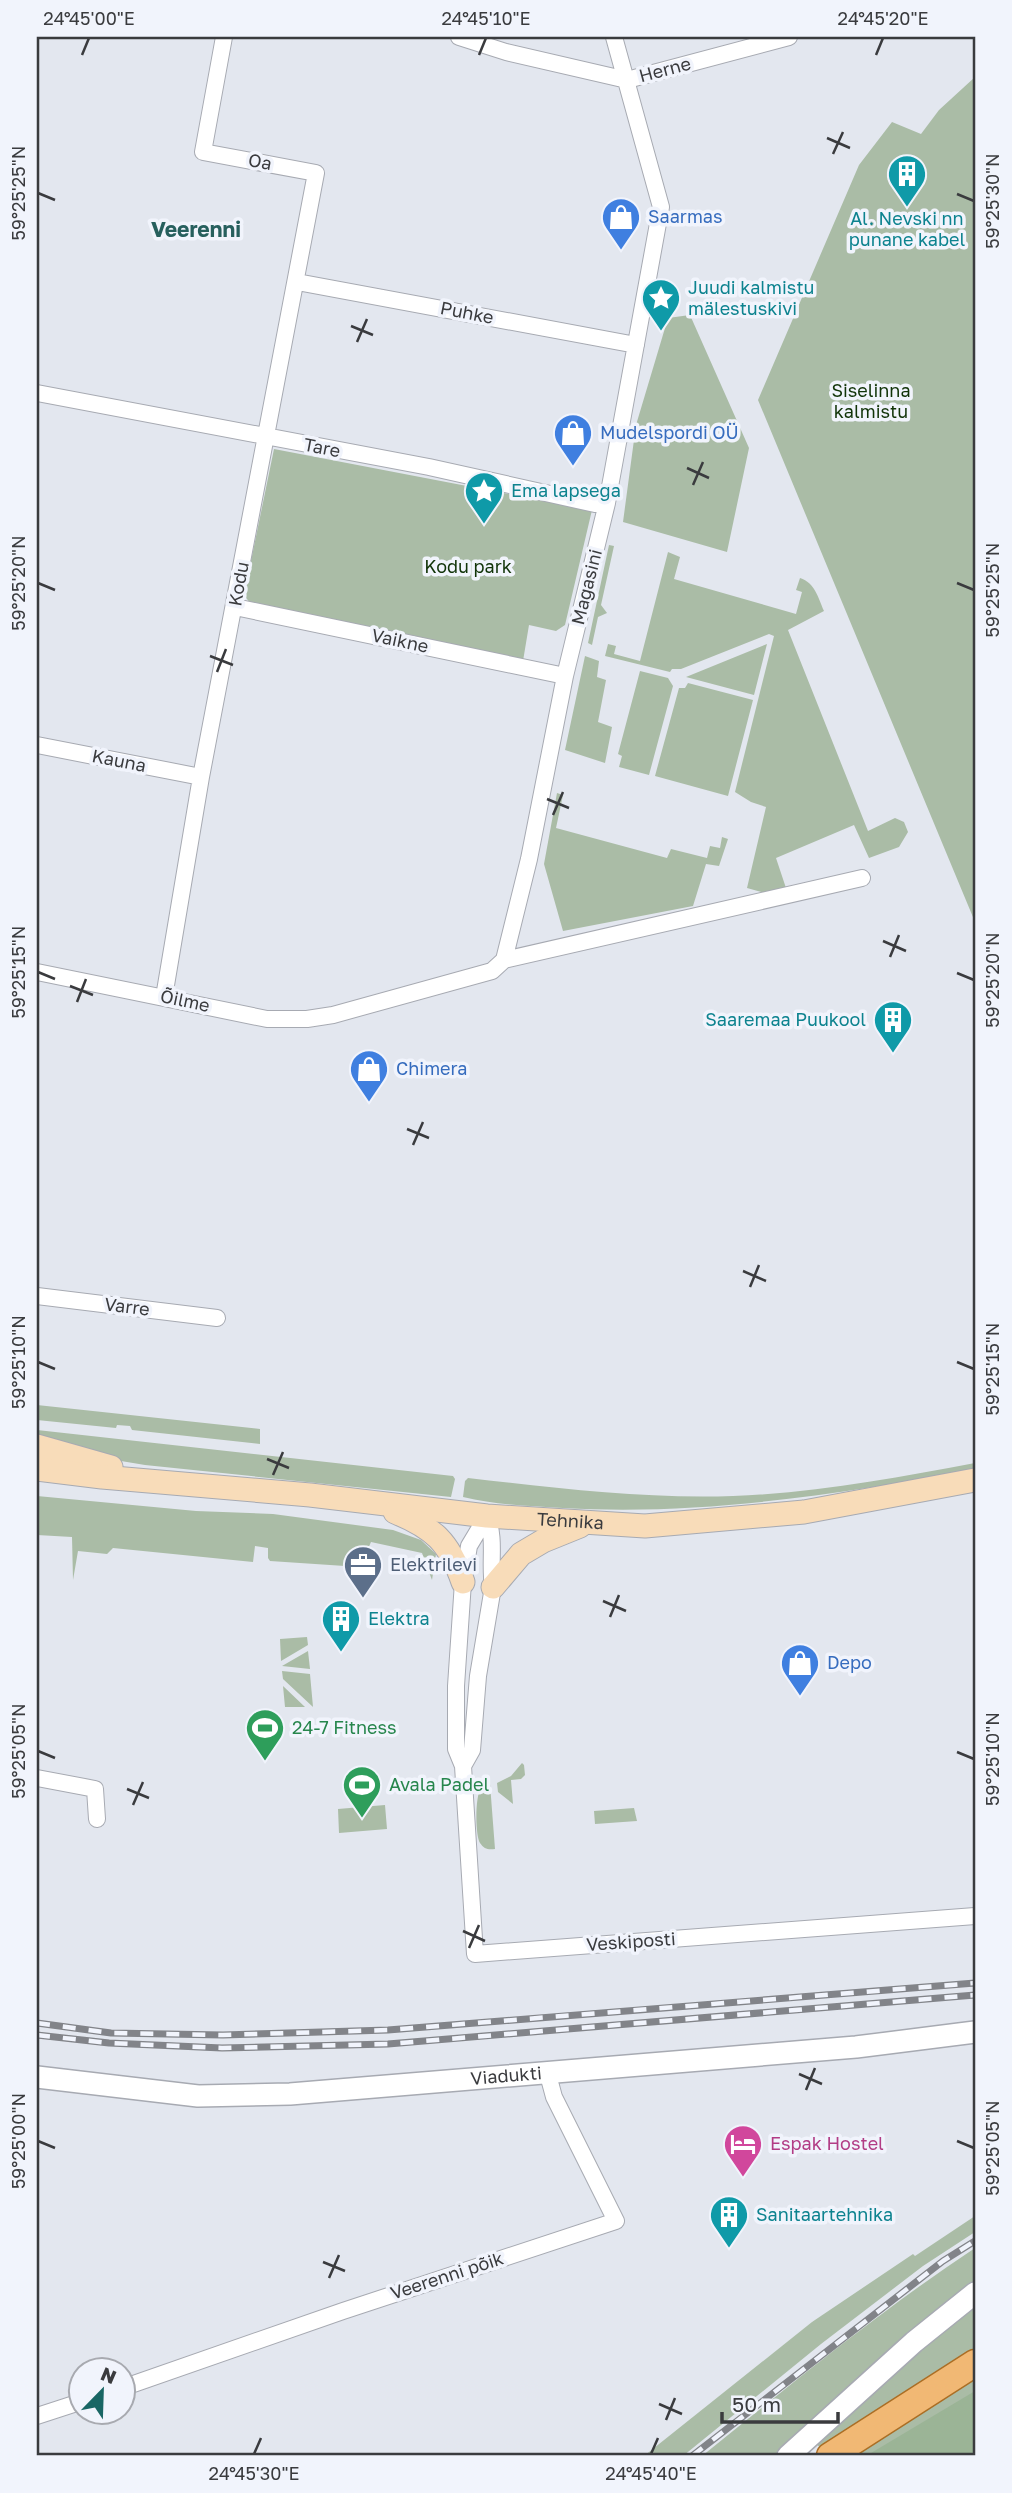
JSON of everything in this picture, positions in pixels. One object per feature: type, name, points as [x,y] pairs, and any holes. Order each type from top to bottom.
[{"type":"main road","name":"Tehnika","points":[[37,1446],[164,1482]]},
{"type":"main road","name":"Tehnika","points":[[37,1469],[487,1516],[645,1526],[804,1511],[975,1480]]},
{"type":"main road","points":[[372,1503],[414,1520],[440,1537],[455,1560],[463,1582]]},
{"type":"main road","points":[[493,1587],[521,1554],[543,1541],[585,1524]]},
{"type":"main road","points":[[830,2456],[975,2363]]},
{"type":"street","name":"Oa","points":[[224,37],[203,152],[316,173]]},
{"type":"street","name":"Herne","points":[[459,37],[506,52],[627,80],[789,37]]},
{"type":"street","name":"Magasini","points":[[504,960],[529,859],[565,676],[607,503],[661,208],[614,37]]},
{"type":"street","name":"Kodu","points":[[164,997],[201,777],[316,173]]},
{"type":"street","name":"Puhke","points":[[297,282],[636,345]]},
{"type":"street","name":"Tare","points":[[37,393],[429,467],[595,504],[607,503]]},
{"type":"street","name":"Vaikne","points":[[235,607],[565,676]]},
{"type":"street","name":"Kauna","points":[[37,745],[201,777]]},
{"type":"street","points":[[504,960],[862,878]]},
{"type":"street","name":"Õilme","points":[[37,972],[267,1018],[307,1019],[492,971],[504,960]]},
{"type":"street","name":"Varre","points":[[37,1296],[217,1318]]},
{"type":"street","name":"Veskiposti","points":[[487,1516],[469,1546],[463,1582],[456,1698],[456,1749],[463,1766],[475,1954],[975,1916]]},
{"type":"street","name":"Veskiposti","points":[[463,1766],[472,1750],[478,1676],[493,1587],[493,1532],[487,1516]]},
{"type":"street","points":[[37,1778],[95,1789],[97,1819]]},
{"type":"street","name":"Viadukti","points":[[37,2077],[198,2096],[290,2094],[856,2047],[975,2032]]},
{"type":"street","name":"Veerenni põik","points":[[136,2383],[616,2221],[554,2097],[547,2071]]},
{"type":"street","points":[[788,2456],[914,2342],[975,2293]]},
{"type":"street","points":[[37,2417],[66,2407]]},
{"type":"green space","name":"Siselinna kalmistu","points":[[975,77],[975,922],[758,400],[859,165],[892,122],[921,134],[939,110]]},
{"type":"green space","points":[[690,315],[749,448],[727,552],[623,522],[636,425],[668,318]]},
{"type":"green space","name":"Kodu park","points":[[274,449],[592,510],[565,625],[556,631],[529,625],[523,661],[250,603],[244,595]]},
{"type":"green space","points":[[609,545],[614,546],[601,605],[607,613],[598,617],[592,645],[588,643]]},
{"type":"green space","points":[[668,552],[680,557],[674,579],[796,614],[802,592],[796,590],[800,578],[813,587],[824,611],[788,630],[868,831],[895,818],[904,822],[908,832],[899,847],[869,858],[854,825],[776,858],[786,888],[768,894],[747,888],[766,807],[735,792],[774,636],[769,634],[670,672],[605,656],[608,644],[616,646],[614,654],[640,661]]},
{"type":"green space","points":[[767,644],[754,695],[686,677]]},
{"type":"green space","points":[[585,656],[599,661],[597,677],[606,680],[598,722],[612,727],[605,763],[565,750]]},
{"type":"green space","points":[[640,671],[668,678],[673,686],[649,775],[619,767],[622,756],[618,754]]},
{"type":"green space","points":[[688,683],[753,700],[728,796],[655,776],[679,688],[685,688]]},
{"type":"green space","points":[[557,793],[563,795],[556,828],[667,858],[671,849],[707,858],[710,846],[720,848],[722,837],[728,839],[719,866],[706,864],[693,906],[563,931],[544,864]]},
{"type":"green space","points":[[37,1405],[260,1429],[260,1444],[132,1430],[130,1426],[117,1425],[116,1428],[37,1420]]},
{"type":"green space","points":[[37,1430],[453,1476],[455,1479],[451,1497],[145,1465],[103,1458],[37,1439]]},
{"type":"green space","points":[[975,1463],[975,1470],[924,1479],[821,1495],[719,1506],[615,1510],[500,1503],[463,1497],[465,1481],[468,1478],[633,1494],[733,1496],[825,1488]]},
{"type":"green space","points":[[37,1496],[196,1511],[273,1514],[393,1530],[421,1540],[436,1554],[432,1580],[422,1553],[371,1542],[360,1567],[270,1561],[268,1548],[255,1546],[253,1562],[113,1548],[107,1554],[78,1551],[73,1580],[72,1537],[37,1535]]},
{"type":"green space","points":[[307,1637],[308,1645],[281,1661],[280,1639]]},
{"type":"green space","points":[[308,1651],[310,1669],[282,1666]]},
{"type":"green space","points":[[282,1671],[310,1674],[313,1707],[283,1679]]},
{"type":"green space","points":[[283,1686],[305,1707],[285,1707]]},
{"type":"green space","points":[[522,1763],[525,1775],[521,1779],[511,1780],[513,1804],[498,1792],[497,1783],[511,1776]]},
{"type":"green space","points":[[490,1784],[495,1849],[485,1848],[480,1843],[477,1832],[479,1792]]},
{"type":"green space","name":"Avala Padel","points":[[385,1805],[387,1829],[339,1833],[338,1809]]},
{"type":"green space","points":[[634,1808],[637,1821],[595,1824],[594,1811]]},
{"type":"green space","points":[[975,2216],[975,2232],[923,2266],[821,2344],[683,2456],[644,2456],[812,2322]]},
{"type":"green space","points":[[975,2248],[975,2284],[779,2456],[702,2456],[870,2323]]},
{"type":"green space","points":[[975,2302],[975,2350],[821,2449],[815,2442]]},
{"type":"green space","points":[[975,2375],[975,2456],[850,2456]]},
{"type":"green space","points":[[975,2391],[975,2453],[968,2456],[866,2456]]},
{"type":"railway","points":[[37,2023],[111,2033],[223,2035],[388,2030],[975,1983]]},
{"type":"railway","points":[[37,2035],[109,2043],[222,2048],[388,2044],[975,1995]]},
{"type":"railway","points":[[692,2456],[943,2261],[975,2241]]},
{"type":"place","name":"Al. Nevski nn punane kabel","points":[[907,208]]},
{"type":"place","name":"Saarmas","points":[[621,251]]},
{"type":"place","name":"Juudi kalmistu mälestuskivi","points":[[661,332]]},
{"type":"place","name":"Mudelspordi OÜ","points":[[573,467]]},
{"type":"place","name":"Ema lapsega","points":[[484,525]]},
{"type":"place","name":"Saaremaa Puukool","points":[[893,1054]]},
{"type":"place","name":"Chimera","points":[[369,1103]]},
{"type":"place","name":"Elektrilevi","points":[[363,1599]]},
{"type":"place","name":"Elektra","points":[[341,1653]]},
{"type":"place","name":"Depo","points":[[800,1697]]},
{"type":"place","name":"24-7 Fitness","points":[[265,1762]]},
{"type":"place","name":"Avala Padel","points":[[362,1819]]},
{"type":"place","name":"Espak Hostel","points":[[743,2178]]},
{"type":"place","name":"Sanitaartehnika","points":[[729,2249]]},
{"type":"district","name":"Veerenni","points":[[196,230]]}]
